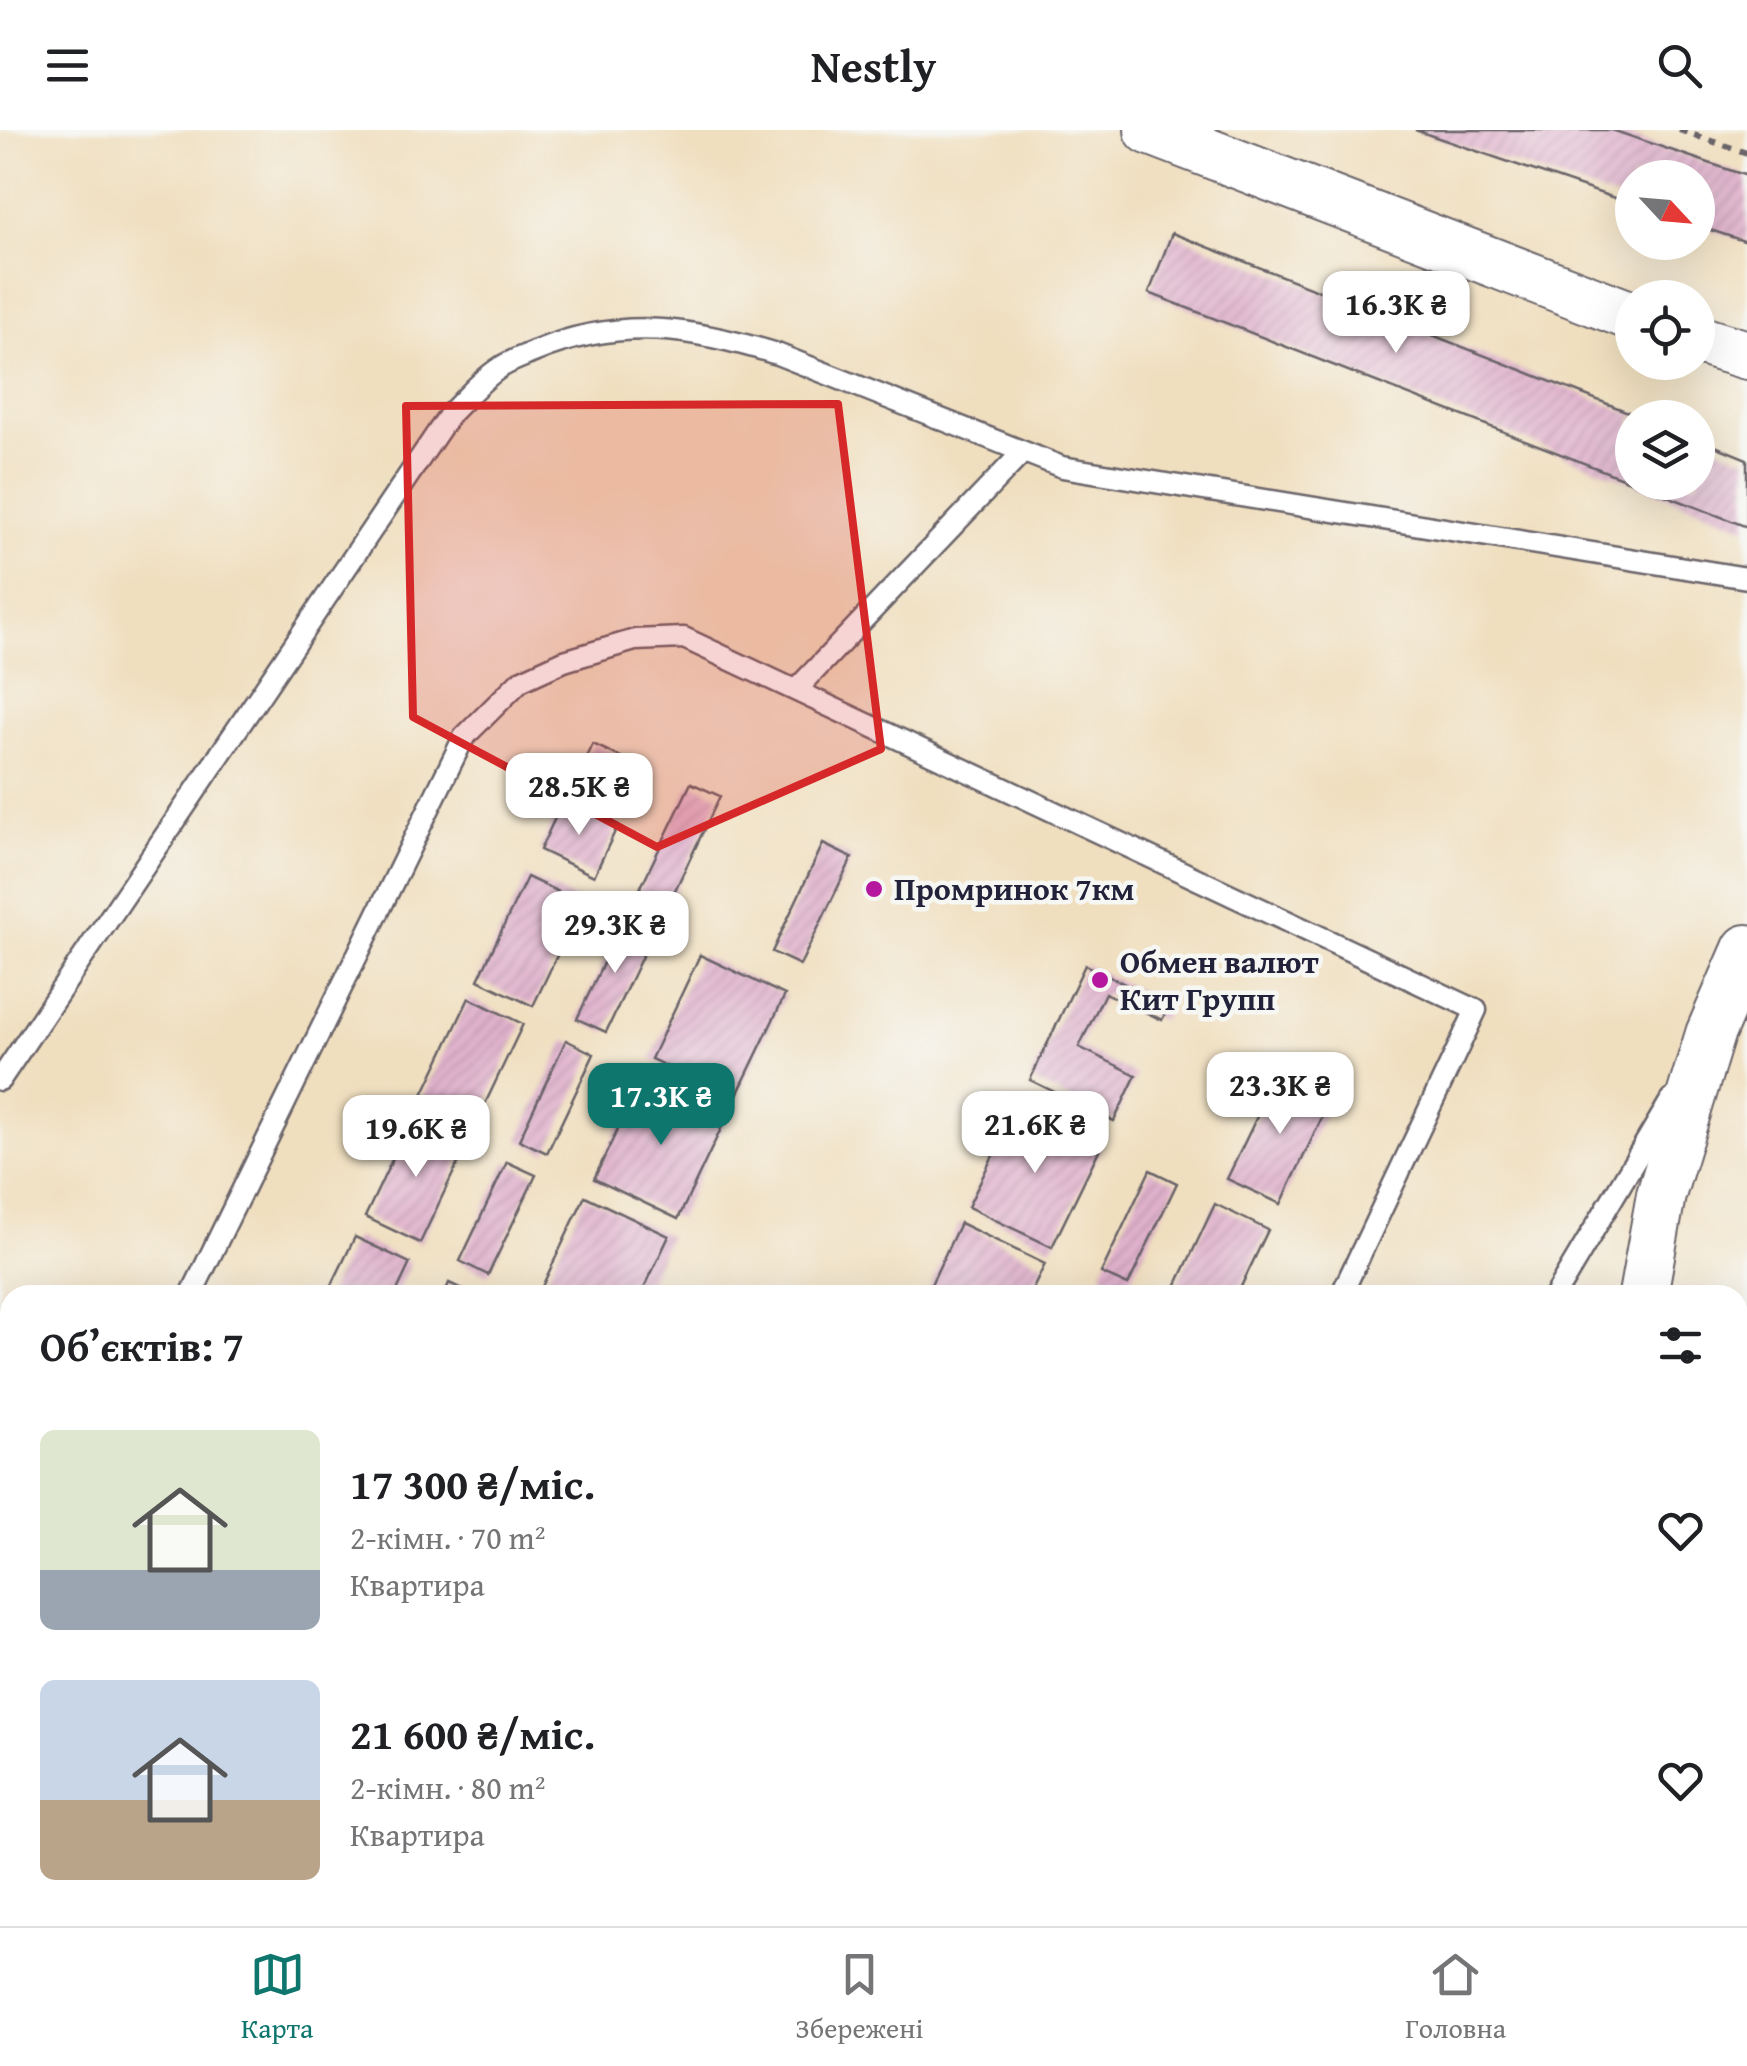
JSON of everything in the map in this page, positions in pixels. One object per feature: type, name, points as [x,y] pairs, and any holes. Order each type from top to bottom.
[{"type":"street","points":[[1149,130],[1615,309]]},
{"type":"street","points":[[1715,345],[1747,355]]},
{"type":"street","points":[[1645,1285],[1661,1195],[1710,1034],[1747,949]]},
{"type":"lane","points":[[0,1080],[450,414],[500,367],[551,345],[600,332],[639,328],[683,330],[778,354],[1062,467],[1747,578]]},
{"type":"lane","points":[[796,690],[1023,452]]},
{"type":"lane","points":[[196,1285],[464,736],[520,681],[564,660],[635,640],[684,638],[1476,1010],[1346,1285]]},
{"type":"lane","points":[[1561,1285],[1710,1034]]},
{"type":"path","points":[[1679,130],[1747,153]]},
{"type":"highlighted area","points":[[838,404],[881,749],[657,847],[413,717],[406,406]]},
{"type":"building","points":[[1415,130],[1612,130],[1700,160],[1615,160],[1615,198]]},
{"type":"building","points":[[1715,165],[1747,176],[1747,242],[1715,232]]},
{"type":"building","points":[[1172,233],[1615,407],[1615,475],[1149,293]]},
{"type":"building","points":[[1715,446],[1747,459],[1747,527],[1678,500],[1715,500]]},
{"type":"building","points":[[593,744],[648,770],[636,795],[582,769]]},
{"type":"building","points":[[691,783],[720,796],[666,909],[637,895]]},
{"type":"building","points":[[564,799],[618,825],[594,876],[540,850]]},
{"type":"building","points":[[823,844],[852,858],[800,965],[772,952]]},
{"type":"building","points":[[527,877],[582,903],[533,1006],[478,980]]},
{"type":"building","points":[[624,919],[653,933],[606,1032],[577,1019]]},
{"type":"building","points":[[700,955],[785,995],[735,1099],[651,1059]]},
{"type":"building","points":[[1085,965],[1169,1005],[1162,1020],[1105,993],[1079,1047],[1136,1075],[1114,1121],[1030,1080]]},
{"type":"building","points":[[469,998],[523,1024],[474,1127],[420,1101]]},
{"type":"building","points":[[566,1040],[594,1054],[547,1153],[519,1140]]},
{"type":"building","points":[[1280,1069],[1333,1094],[1281,1204],[1227,1179]]},
{"type":"building","points":[[643,1076],[727,1116],[678,1219],[594,1179]]},
{"type":"building","points":[[1018,1104],[1102,1144],[1052,1247],[968,1207]]},
{"type":"building","points":[[412,1118],[467,1144],[420,1243],[365,1217]]},
{"type":"building","points":[[507,1162],[536,1175],[488,1275],[460,1261]]},
{"type":"building","points":[[1150,1170],[1177,1183],[1128,1285],[1101,1273]]},
{"type":"building","points":[[585,1196],[669,1236],[646,1285],[543,1285]]},
{"type":"building","points":[[1215,1204],[1268,1230],[1242,1285],[1177,1285]]},
{"type":"building","points":[[960,1223],[1045,1264],[1035,1285],[931,1285]]},
{"type":"building","points":[[355,1237],[410,1263],[400,1285],[332,1285]]},
{"type":"place","name":"Промринок 7км","points":[[874,889]]},
{"type":"place","name":"Обмен валют Кит Групп","points":[[1100,980]]}]
